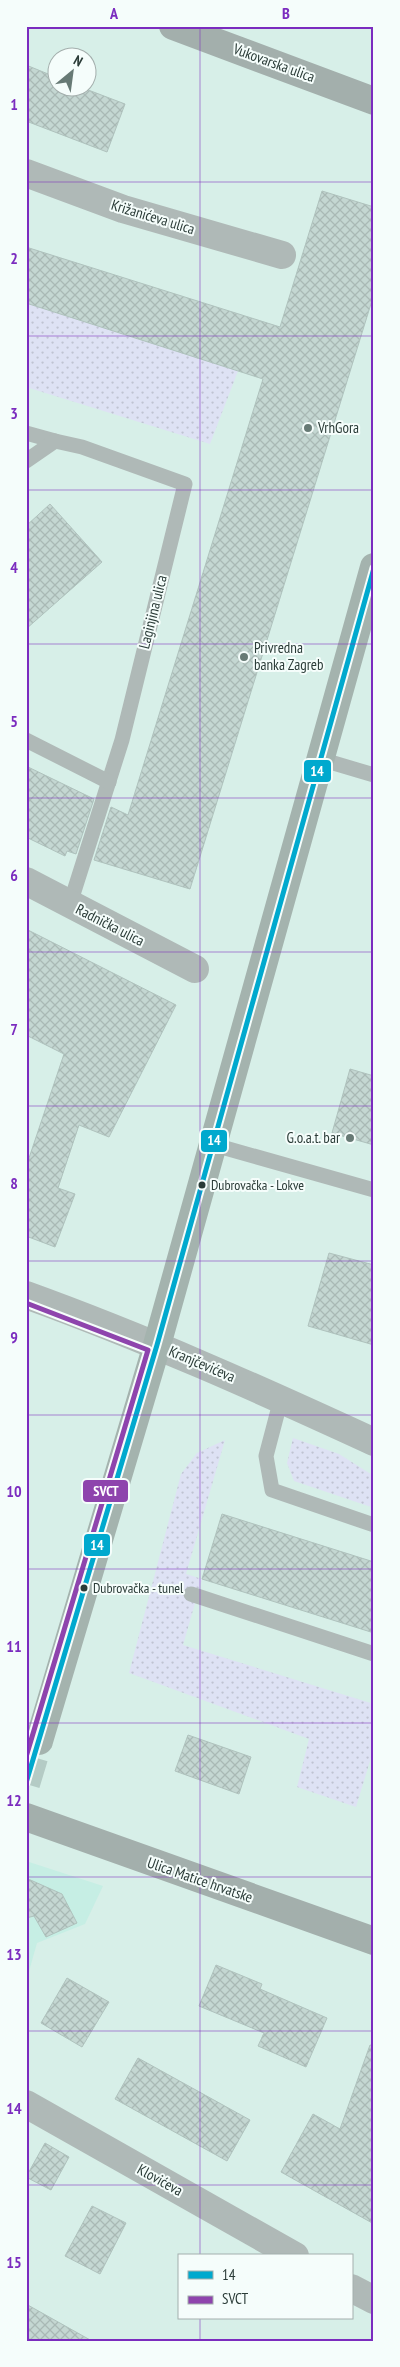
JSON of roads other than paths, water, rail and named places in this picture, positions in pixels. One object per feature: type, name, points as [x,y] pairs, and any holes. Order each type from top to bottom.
[{"type":"main road","points":[[39,1741],[156,1345],[374,567]]},
{"type":"street","name":"Vukovarska ulica","points":[[174,26],[374,101]]},
{"type":"street","name":"Križanićeva ulica","points":[[26,173],[123,209],[282,255]]},
{"type":"street","name":"Radnička ulica","points":[[26,881],[195,969]]},
{"type":"street","name":"Kranjčevićeva","points":[[26,1295],[156,1345],[374,1442]]},
{"type":"street","name":"Ulica Matice hrvatske","points":[[26,1817],[374,1941]]},
{"type":"street","name":"Klovićeva","points":[[26,2104],[291,2254]]},
{"type":"street","points":[[352,2289],[374,2300]]},
{"type":"lane","points":[[26,433],[55,442]]},
{"type":"lane","points":[[26,461],[55,442]]},
{"type":"lane","name":"Laginjina ulica","points":[[55,442],[82,447],[185,484],[122,740],[70,904]]},
{"type":"lane","points":[[26,740],[108,782]]},
{"type":"lane","points":[[320,759],[374,776]]},
{"type":"lane","points":[[211,1144],[374,1190]]},
{"type":"lane","points":[[281,1399],[266,1456],[272,1490],[374,1525]]},
{"type":"lane","points":[[192,1594],[374,1654]]},
{"type":"tunnel","points":[[26,1784],[39,1741]]},
{"type":"place","name":"VrhGora","points":[[308,428]]},
{"type":"place","name":"Privredna banka Zagreb","points":[[244,657]]},
{"type":"place","name":"G.o.a.t. bar","points":[[350,1138]]},
{"type":"place","name":"Dubrovačka - Lokve","points":[[202,1185]]},
{"type":"place","name":"Dubrovačka - tunel","points":[[84,1588]]}]
